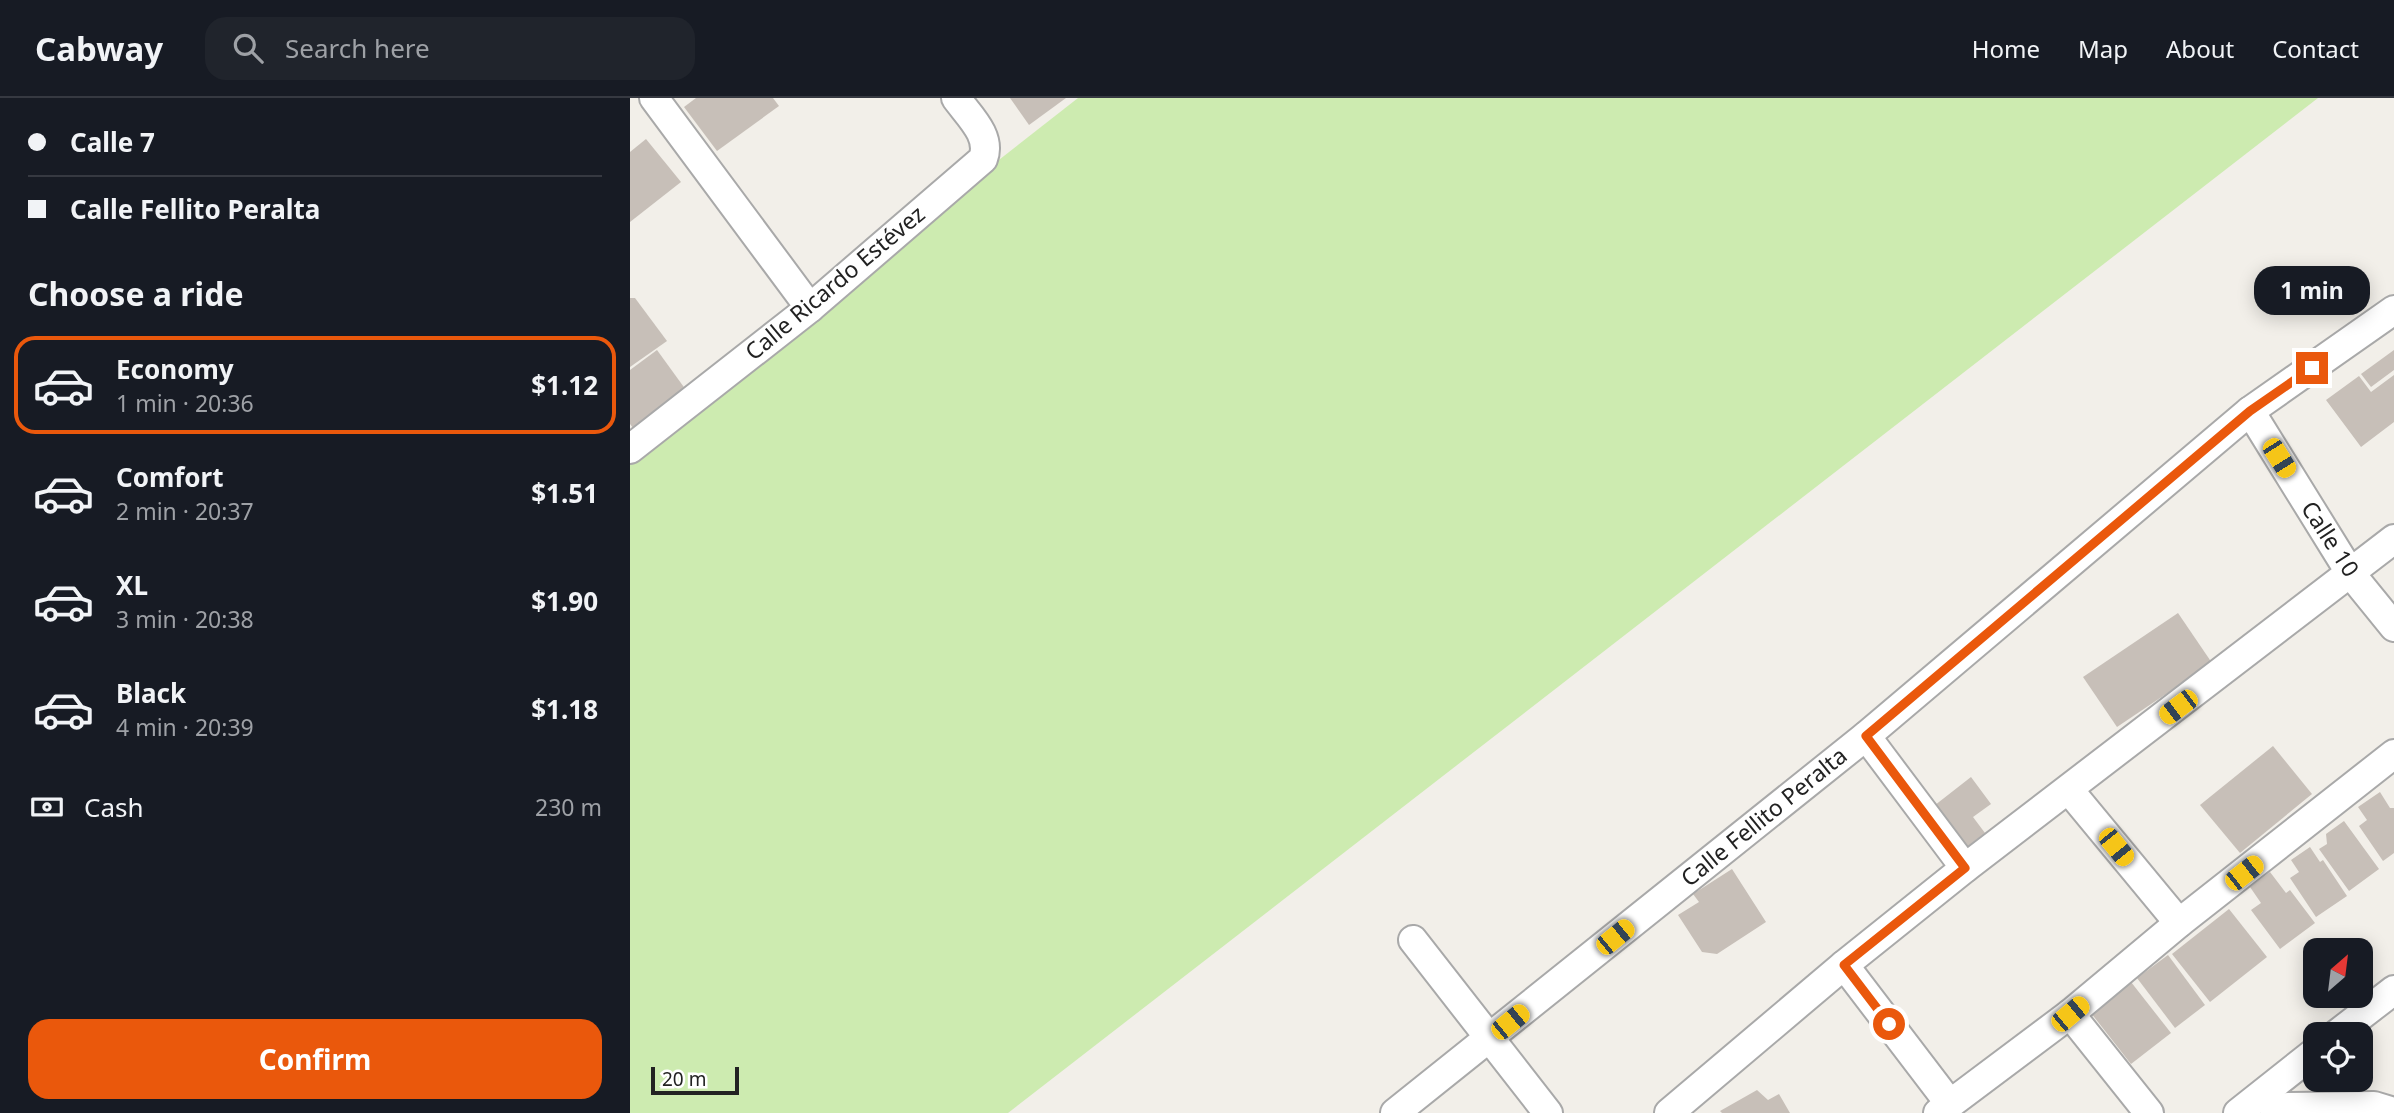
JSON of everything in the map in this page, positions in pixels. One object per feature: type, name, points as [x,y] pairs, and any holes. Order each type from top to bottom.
[{"type":"street","points":[[654,98],[810,308]]},
{"type":"street","name":"Calle Ricardo Estévez","points":[[630,449],[810,308],[983,159],[985,141],[956,98]]},
{"type":"street","name":"Calle Fellito Peralta","points":[[1395,1113],[1866,736],[2250,411],[2394,310]]},
{"type":"street","name":"Calle 10","points":[[2250,411],[2351,574],[2394,627]]},
{"type":"street","points":[[1670,1113],[1844,965],[1965,868],[2394,539]]},
{"type":"street","points":[[1866,736],[1965,868]]},
{"type":"street","points":[[1844,965],[1944,1108],[2070,1014],[2179,923],[2394,754]]},
{"type":"street","points":[[2069,790],[2179,923]]},
{"type":"street","points":[[1413,940],[1548,1113]]},
{"type":"street","points":[[2353,1022],[2394,990]]},
{"type":"street","points":[[2070,1014],[2149,1113]]},
{"type":"street","points":[[2238,1113],[2303,1062]]},
{"type":"street","points":[[2275,1113],[2288,1107],[2374,1105],[2394,1112]]},
{"type":"green space","points":[[1078,98],[2318,98],[1008,1113],[630,1113],[630,449]]},
{"type":"building","points":[[696,98],[773,98],[779,106],[717,151],[684,107]]},
{"type":"building","points":[[1010,98],[1066,98],[1029,125]]},
{"type":"building","points":[[646,139],[681,182],[630,222],[630,152]]},
{"type":"building","points":[[630,298],[635,298],[667,341],[630,367]]},
{"type":"building","points":[[657,350],[686,390],[633,428],[630,424],[630,370]]},
{"type":"building","points":[[2394,350],[2394,370],[2371,387],[2361,374]]},
{"type":"building","points":[[2394,375],[2394,422],[2361,447],[2326,400],[2359,376],[2371,392]]},
{"type":"building","points":[[2178,613],[2212,663],[2117,727],[2083,677]]},
{"type":"building","points":[[2273,746],[2312,794],[2240,853],[2200,805]]},
{"type":"building","points":[[1971,777],[1991,804],[1973,817],[1985,833],[1962,851],[1930,809]]},
{"type":"building","points":[[2380,792],[2390,808],[2394,808],[2394,853],[2383,861],[2359,826],[2367,820],[2358,807]]},
{"type":"building","points":[[2344,821],[2379,869],[2349,891],[2319,849],[2327,844],[2326,834]]},
{"type":"building","points":[[2310,847],[2320,862],[2323,860],[2347,896],[2316,917],[2290,878],[2299,872],[2291,860]]},
{"type":"building","points":[[1732,869],[1766,922],[1717,954],[1702,952],[1678,915],[1699,902],[1693,894]]},
{"type":"building","points":[[2270,872],[2286,893],[2290,890],[2315,923],[2280,949],[2251,910],[2261,903],[2250,887]]},
{"type":"building","points":[[2229,909],[2267,957],[2210,1002],[2172,954]]},
{"type":"building","points":[[2168,955],[2205,1005],[2175,1028],[2137,978]]},
{"type":"building","points":[[2131,982],[2171,1033],[2131,1064],[2091,1013]]},
{"type":"building","points":[[1757,1090],[1768,1100],[1779,1094],[1790,1113],[1720,1111]]},
{"type":"route","points":[[1889,1024],[1844,965],[1965,868],[1866,736],[2250,411],[2312,368]]}]
